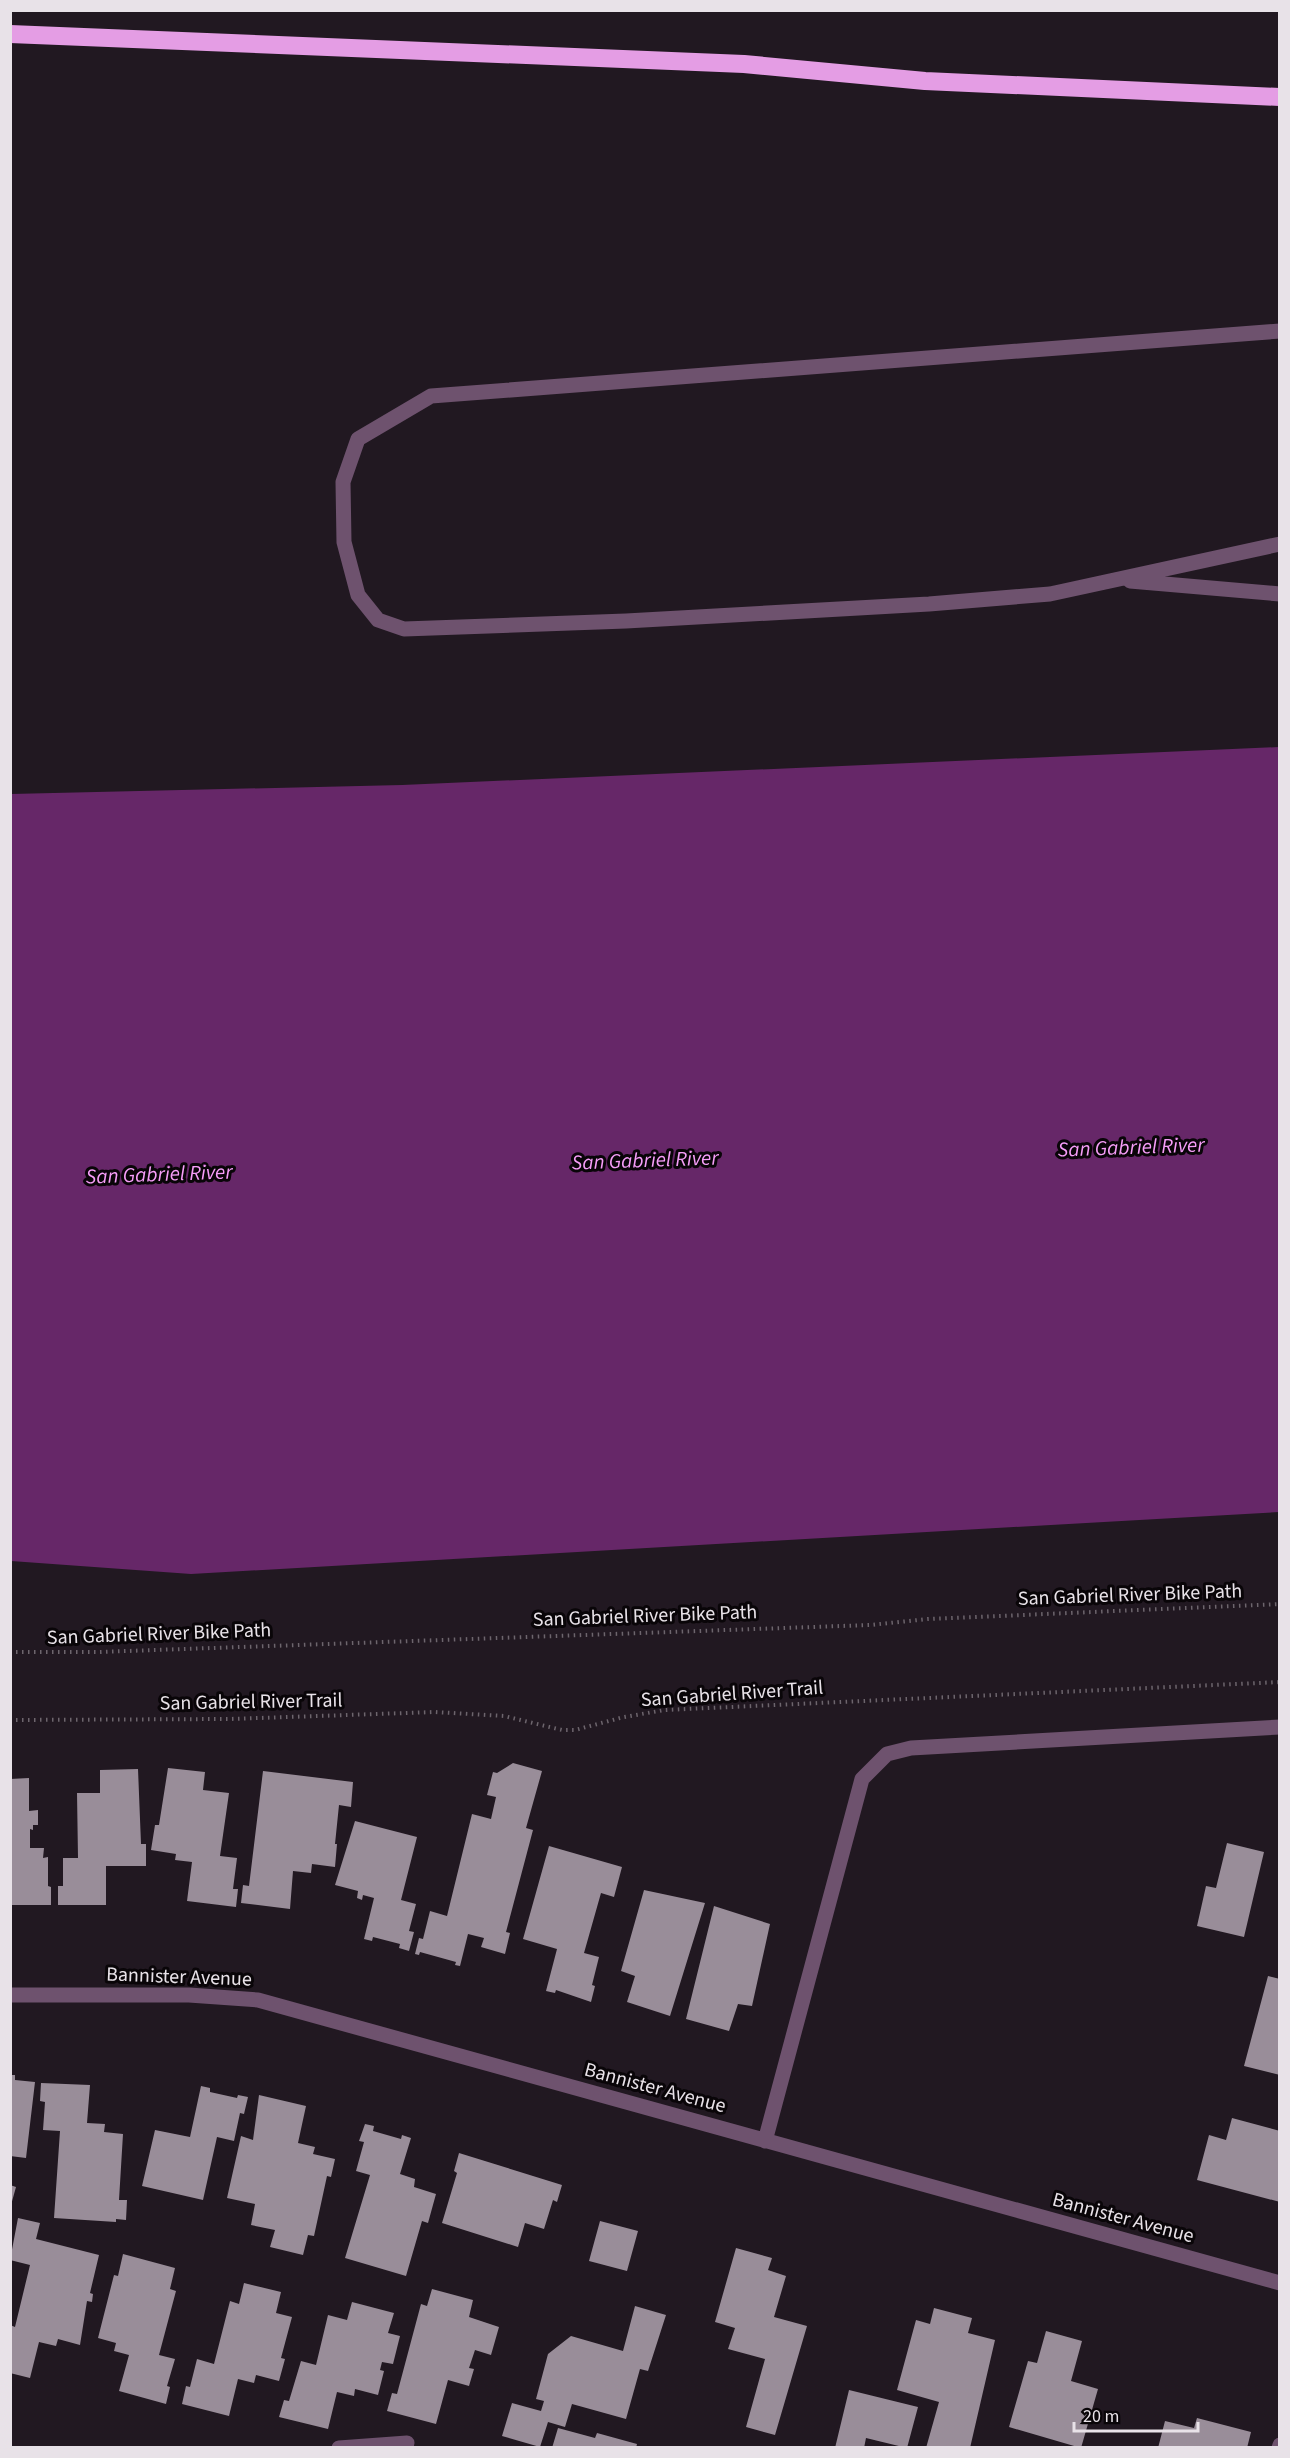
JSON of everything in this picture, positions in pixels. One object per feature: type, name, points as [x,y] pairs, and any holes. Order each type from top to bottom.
[{"type":"highway","points":[[10,34],[744,64],[926,81],[1280,97]]},
{"type":"street","points":[[1280,331],[431,396],[358,439],[343,482],[344,542],[358,595],[378,621],[404,629],[457,629],[929,604],[1050,594],[1280,544]]},
{"type":"street","points":[[1115,580],[1280,594]]},
{"type":"street","points":[[765,2141],[862,1779],[887,1754],[911,1749],[1280,1726]]},
{"type":"street","name":"Bannister Avenue","points":[[10,1995],[189,1995],[258,2000],[1280,2283]]},
{"type":"street","points":[[339,2448],[407,2443]]},
{"type":"path","name":"San Gabriel River Bike Path","points":[[10,1652],[98,1652],[870,1625],[928,1619],[1280,1604]]},
{"type":"path","name":"San Gabriel River Trail","points":[[10,1720],[229,1719],[435,1712],[504,1716],[562,1730],[575,1730],[633,1715],[665,1710],[1280,1682]]},
{"type":"water","name":"San Gabriel River","points":[[1279,747],[1279,1512],[191,1574],[11,1561],[11,794],[402,785]]},
{"type":"building","points":[[513,1763],[542,1771],[526,1828],[533,1830],[506,1932],[510,1933],[505,1954],[481,1947],[484,1938],[468,1934],[460,1966],[455,1965],[456,1962],[420,1952],[419,1955],[415,1954],[419,1938],[423,1939],[430,1911],[447,1916],[472,1814],[491,1819],[496,1797],[487,1795],[493,1772],[497,1773]]},
{"type":"building","points":[[168,1768],[205,1772],[203,1790],[229,1793],[220,1856],[237,1858],[233,1889],[238,1889],[236,1907],[187,1901],[192,1862],[175,1860],[176,1854],[151,1850],[155,1825],[159,1825]]},
{"type":"building","points":[[138,1769],[141,1844],[146,1844],[146,1866],[106,1866],[106,1905],[58,1905],[58,1886],[63,1886],[63,1858],[78,1858],[77,1793],[100,1793],[100,1770]]},
{"type":"building","points":[[263,1771],[353,1782],[351,1807],[339,1805],[335,1867],[312,1864],[311,1873],[293,1871],[290,1909],[241,1903],[243,1885],[249,1886]]},
{"type":"building","points":[[29,1778],[29,1811],[38,1810],[38,1825],[33,1825],[33,1830],[30,1829],[30,1848],[44,1848],[43,1858],[48,1857],[48,1886],[51,1887],[51,1905],[10,1905],[10,1779]]},
{"type":"building","points":[[355,1821],[417,1837],[401,1900],[416,1904],[409,1931],[414,1932],[409,1951],[399,1948],[400,1944],[373,1937],[372,1941],[364,1939],[374,1898],[363,1895],[362,1900],[357,1898],[358,1891],[335,1885]]},
{"type":"building","points":[[1227,1843],[1264,1852],[1244,1937],[1197,1926],[1206,1886],[1216,1888]]},
{"type":"building","points":[[549,1846],[622,1867],[614,1897],[601,1893],[584,1953],[599,1957],[592,1985],[595,1986],[591,2002],[556,1990],[555,1993],[546,1991],[557,1949],[523,1939]]},
{"type":"building","points":[[644,1890],[705,1903],[670,2016],[627,2002],[635,1976],[621,1971]]},
{"type":"building","points":[[714,1906],[770,1924],[752,2006],[738,2004],[729,2031],[686,2019]]},
{"type":"building","points":[[1268,1976],[1280,1979],[1280,2075],[1244,2066]]},
{"type":"building","points":[[10,2075],[15,2075],[15,2080],[35,2082],[26,2158],[10,2156]]},
{"type":"building","points":[[41,2083],[90,2085],[87,2123],[105,2124],[104,2132],[123,2134],[119,2200],[127,2200],[126,2220],[116,2219],[116,2222],[54,2218],[60,2131],[43,2130],[45,2102],[40,2101]]},
{"type":"building","points":[[201,2086],[210,2088],[210,2092],[237,2098],[238,2095],[248,2097],[244,2114],[240,2113],[234,2141],[217,2137],[203,2200],[142,2186],[155,2130],[190,2137]]},
{"type":"building","points":[[259,2095],[306,2106],[298,2143],[315,2147],[313,2154],[335,2159],[331,2177],[327,2176],[314,2236],[308,2235],[303,2255],[270,2247],[275,2230],[251,2225],[255,2204],[227,2198],[241,2136],[253,2140]]},
{"type":"building","points":[[1232,2118],[1280,2131],[1280,2202],[1197,2180],[1209,2135],[1226,2140]]},
{"type":"building","points":[[365,2124],[374,2126],[373,2131],[401,2139],[402,2135],[411,2138],[400,2174],[415,2179],[414,2187],[436,2194],[428,2223],[422,2221],[406,2276],[345,2258],[370,2175],[356,2171],[364,2142],[359,2141]]},
{"type":"building","points":[[459,2153],[562,2185],[557,2202],[553,2200],[544,2229],[525,2223],[518,2247],[442,2223],[457,2173],[454,2171]]},
{"type":"building","points":[[10,2185],[16,2187],[11,2205],[10,2205]]},
{"type":"building","points":[[18,2218],[40,2223],[36,2239],[99,2255],[90,2293],[93,2294],[92,2302],[87,2301],[80,2345],[58,2339],[56,2346],[39,2342],[30,2378],[10,2373],[10,2325],[15,2327],[30,2265],[10,2260]]},
{"type":"building","points":[[600,2221],[638,2231],[627,2271],[589,2261]]},
{"type":"building","points":[[736,2248],[772,2258],[768,2270],[786,2276],[774,2317],[807,2326],[775,2435],[746,2427],[765,2359],[728,2349],[735,2328],[715,2322]]},
{"type":"building","points":[[123,2254],[175,2268],[170,2289],[176,2291],[159,2355],[175,2359],[167,2386],[170,2387],[166,2404],[119,2391],[129,2355],[114,2351],[116,2343],[98,2338],[114,2275],[118,2276]]},
{"type":"building","points":[[244,2283],[281,2292],[276,2313],[292,2317],[281,2358],[285,2359],[279,2381],[256,2375],[254,2383],[238,2379],[229,2416],[182,2404],[186,2386],[190,2387],[197,2359],[214,2364],[230,2301],[239,2304]]},
{"type":"building","points":[[432,2289],[473,2300],[469,2317],[499,2327],[491,2355],[475,2350],[469,2368],[474,2369],[469,2386],[448,2380],[436,2424],[387,2411],[392,2393],[397,2394],[421,2304],[427,2306]]},
{"type":"building","points":[[352,2302],[394,2313],[388,2333],[400,2336],[393,2364],[382,2362],[380,2370],[384,2371],[378,2395],[355,2389],[354,2396],[337,2392],[328,2429],[279,2417],[284,2400],[289,2401],[301,2361],[316,2365],[328,2315],[347,2320]]},
{"type":"building","points":[[635,2306],[666,2315],[648,2371],[640,2369],[626,2419],[572,2404],[565,2427],[548,2422],[540,2447],[502,2436],[512,2403],[541,2411],[544,2401],[536,2399],[548,2354],[571,2336],[623,2351]]},
{"type":"building","points":[[934,2308],[972,2318],[968,2333],[995,2340],[970,2448],[926,2448],[939,2402],[897,2390],[916,2320],[930,2324]]},
{"type":"building","points":[[1046,2331],[1082,2341],[1071,2381],[1098,2389],[1081,2448],[1009,2427],[1028,2361],[1037,2363]]},
{"type":"building","points":[[849,2390],[918,2407],[907,2448],[866,2438],[864,2448],[835,2448]]},
{"type":"building","points":[[1197,2418],[1251,2432],[1247,2448],[1158,2448],[1165,2421],[1194,2428]]},
{"type":"building","points":[[558,2428],[595,2438],[597,2433],[637,2444],[636,2448],[552,2448]]}]
